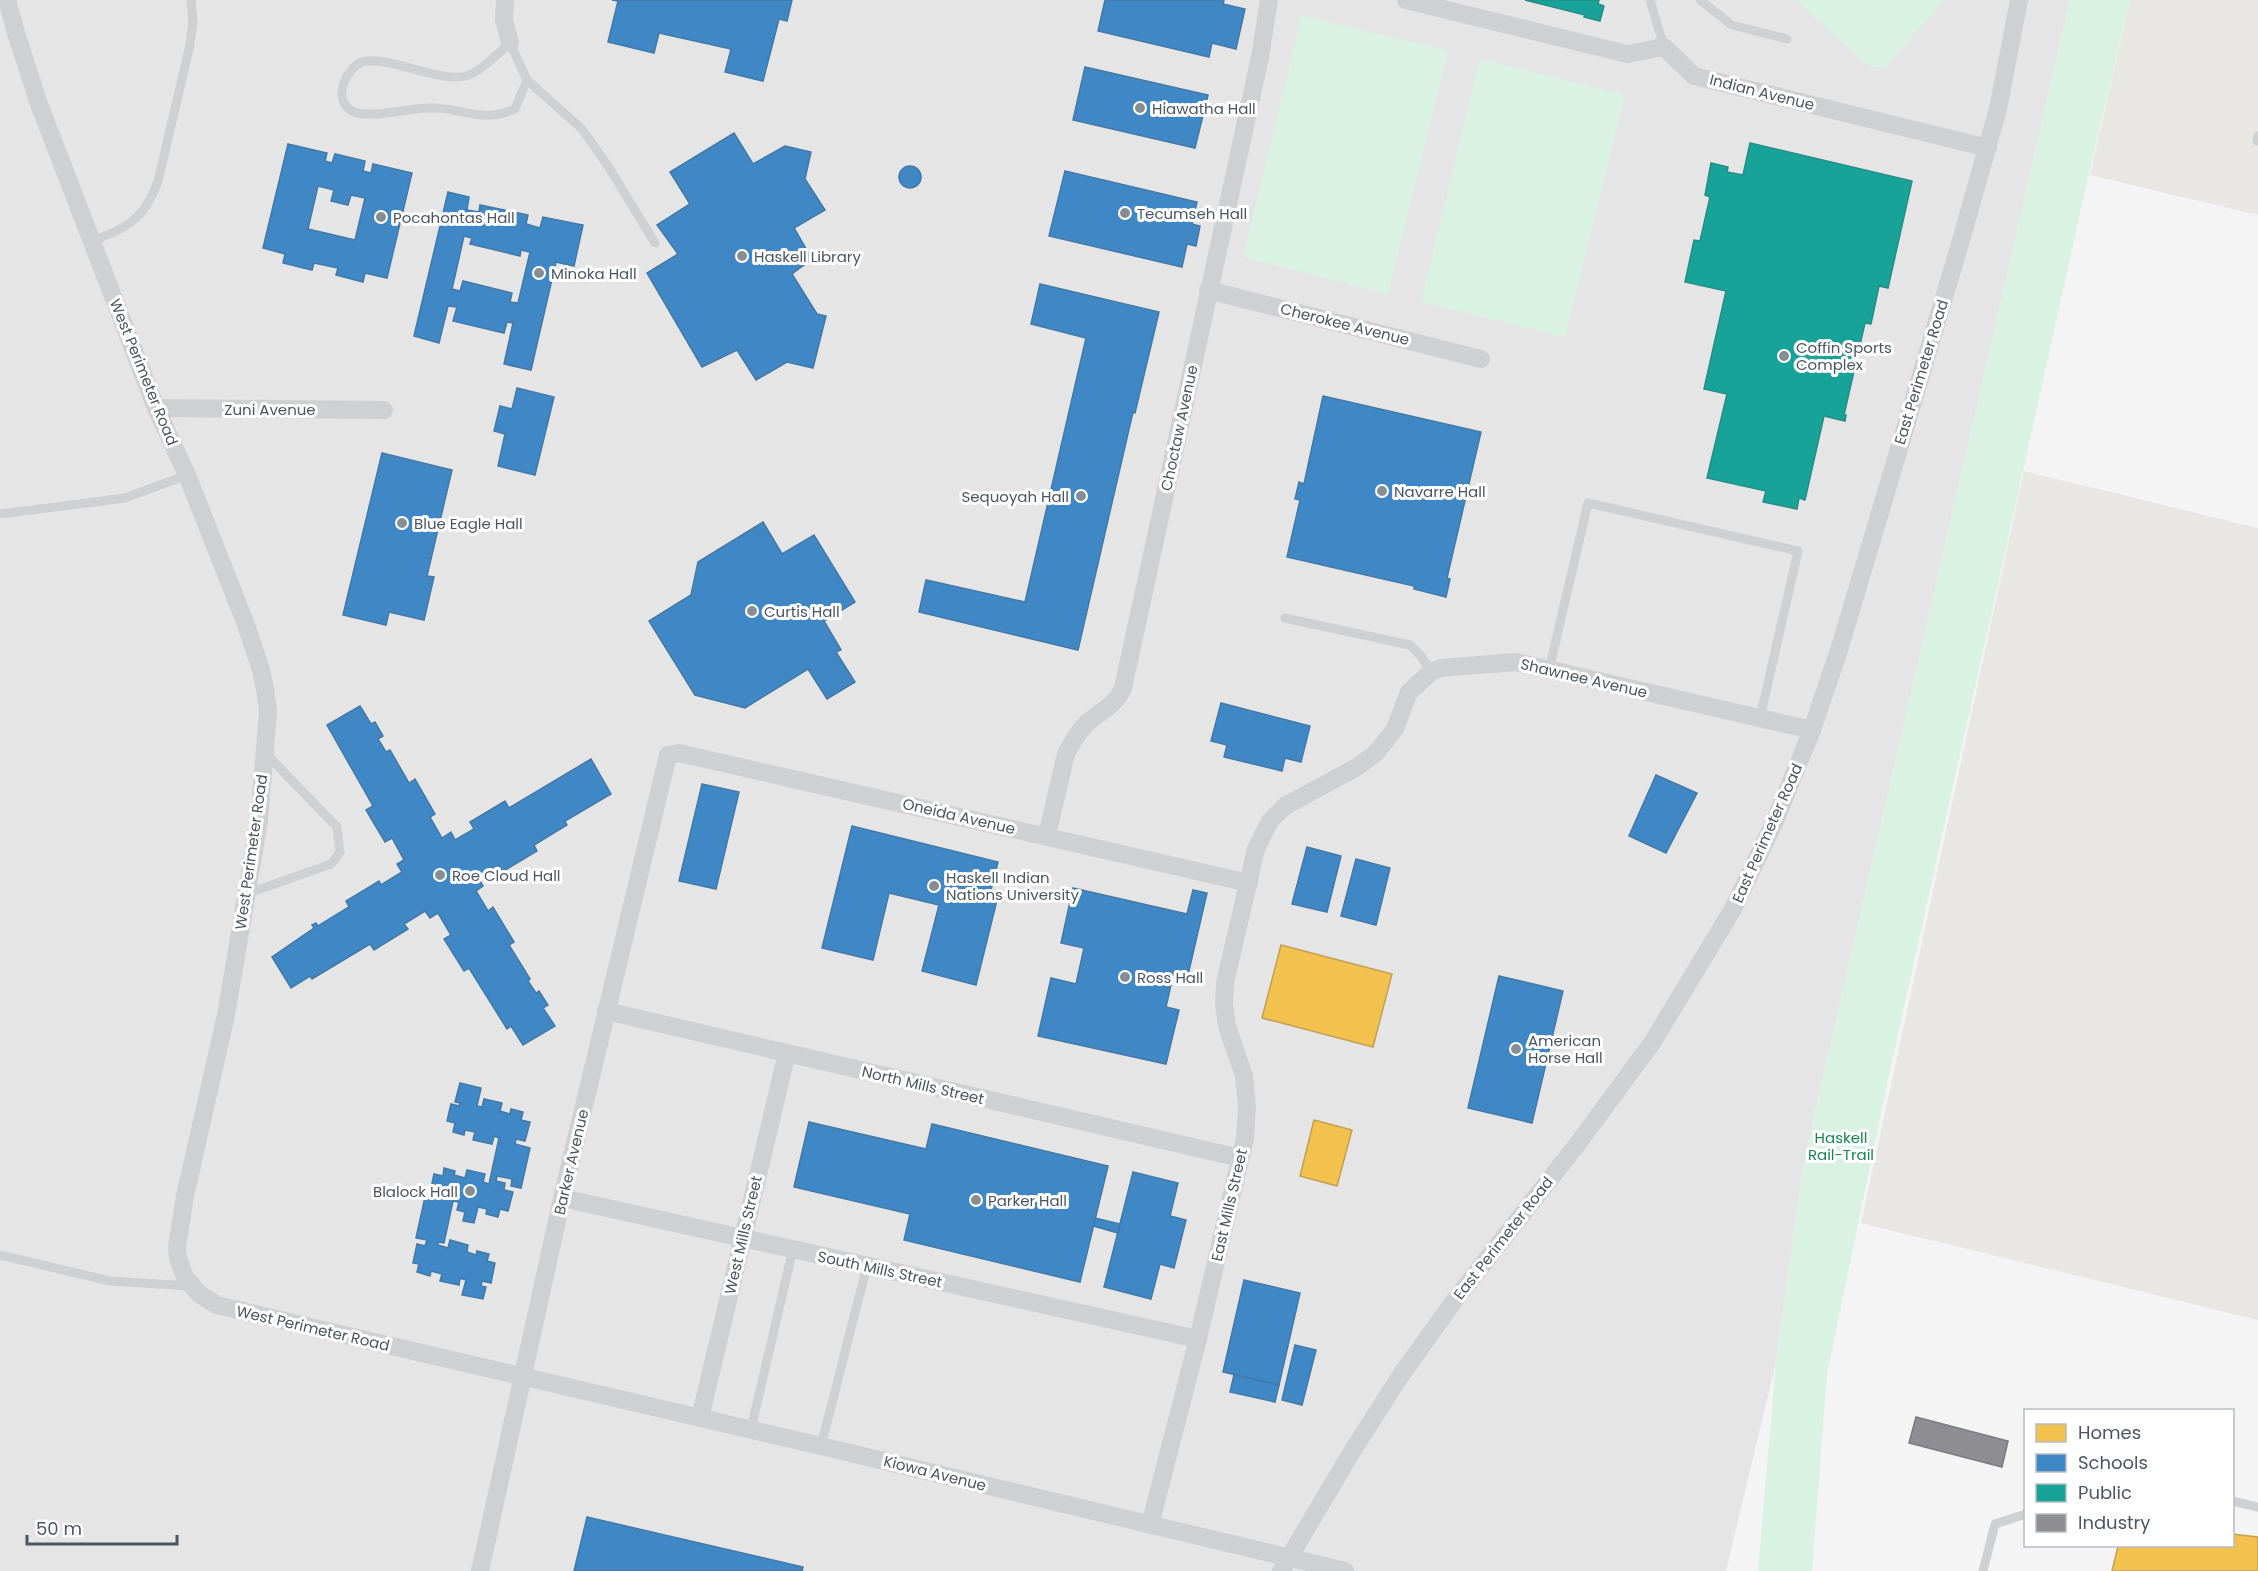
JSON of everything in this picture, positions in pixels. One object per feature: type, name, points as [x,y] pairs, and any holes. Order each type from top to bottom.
[{"type":"street","name":"West Perimeter Road","points":[[8,0],[39,104],[156,408],[187,475],[245,622],[261,670],[268,712],[259,821],[226,1015],[185,1196],[177,1247],[181,1268],[191,1286],[207,1300],[217,1305],[524,1377]]},
{"type":"street","points":[[505,0],[504,20],[510,43]]},
{"type":"street","name":"Choctaw Avenue","points":[[1047,835],[1066,754],[1071,744],[1083,727],[1112,705],[1123,688],[1260,57],[1269,0]]},
{"type":"street","points":[[1406,0],[1627,54],[1664,47]]},
{"type":"street","name":"East Perimeter Road","points":[[1285,1564],[1401,1375],[1454,1301],[1576,1146],[1652,1043],[1733,909],[1775,821],[1812,730],[1840,646],[1988,148],[2019,0]]},
{"type":"street","name":"Indian Avenue","points":[[1664,47],[1694,76],[1988,148]]},
{"type":"street","name":"Cherokee Avenue","points":[[1208,290],[1481,358]]},
{"type":"street","name":"Zuni Avenue","points":[[156,408],[384,410]]},
{"type":"street","name":"Shawnee Avenue","points":[[1249,883],[1256,849],[1270,821],[1285,806],[1375,754],[1395,729],[1408,692],[1431,672],[1451,666],[1516,662],[1812,730]]},
{"type":"street","name":"Oneida Avenue","points":[[668,755],[679,753],[1047,835],[1249,883]]},
{"type":"street","name":"Barker Avenue","points":[[480,1571],[562,1198],[668,755]]},
{"type":"street","name":"East Mills Street","points":[[1150,1525],[1198,1339],[1245,1138],[1247,1107],[1244,1076],[1227,1026],[1224,1005],[1225,983],[1249,883]]},
{"type":"street","name":"North Mills Street","points":[[606,1011],[1240,1158]]},
{"type":"street","name":"West Mills Street","points":[[700,1418],[787,1053]]},
{"type":"street","name":"South Mills Street","points":[[562,1198],[1198,1339]]},
{"type":"street","name":"Kiowa Avenue","points":[[524,1377],[1150,1525],[1285,1564],[1345,1571]]},
{"type":"lane","points":[[92,241],[124,228],[140,216],[152,200],[189,49],[193,23],[191,0]]},
{"type":"lane","points":[[1650,0],[1664,47]]},
{"type":"lane","points":[[1700,0],[1732,25],[1788,39]]},
{"type":"lane","points":[[527,80],[514,109],[499,116],[467,114],[434,108],[378,114],[358,113],[347,107],[342,96],[343,86],[349,73],[362,62],[377,61],[453,77],[467,76],[486,64],[510,43],[527,80],[582,129],[608,166],[655,243]]},
{"type":"lane","points":[[0,514],[124,498],[187,475]]},
{"type":"lane","points":[[1549,670],[1588,503],[1798,551],[1760,718]]},
{"type":"lane","points":[[1285,618],[1410,645],[1421,656],[1431,672]]},
{"type":"lane","points":[[246,894],[331,864],[340,852],[337,827],[274,762],[265,749]]},
{"type":"lane","points":[[751,1430],[793,1249]]},
{"type":"lane","points":[[0,1255],[110,1281],[191,1286]]},
{"type":"lane","points":[[821,1446],[867,1266]]},
{"type":"lane","points":[[2234,1501],[2258,1507]]},
{"type":"lane","points":[[1983,1571],[1995,1524],[2024,1514]]},
{"type":"shaded area","name":"Haskell Indian Nations University","points":[[0,0],[2070,0],[1805,1156],[1776,1362],[1726,1571],[0,1571]]},
{"type":"shaded area","points":[[2130,0],[2258,0],[2258,215],[2090,175]]},
{"type":"shaded area","points":[[2024,471],[2258,528],[2258,1320],[1861,1223]]},
{"type":"green space","points":[[1795,0],[1945,0],[1886,67],[1870,67]]},
{"type":"green space","name":"Haskell Rail-Trail","points":[[2070,0],[2130,0],[2087,182],[1888,1080],[1827,1374],[1812,1571],[1758,1571],[1776,1362],[1805,1156]]},
{"type":"green space","points":[[1302,15],[1448,51],[1388,294],[1243,257]]},
{"type":"green space","points":[[1480,59],[1625,95],[1565,337],[1421,302]]},
{"type":"building: Homes","points":[[1281,945],[1392,974],[1373,1047],[1262,1018]]},
{"type":"building: Homes","points":[[1314,1120],[1352,1130],[1337,1186],[1300,1176]]},
{"type":"building: Homes","points":[[2234,1534],[2258,1537],[2258,1571],[2112,1571],[2118,1547],[2234,1547]]},
{"type":"building: Schools","points":[[612,0],[792,0],[787,21],[779,19],[763,81],[725,72],[731,49],[659,33],[654,53],[608,42],[618,1]]},
{"type":"building: Schools","points":[[1105,0],[1224,0],[1223,4],[1245,9],[1236,49],[1212,43],[1209,57],[1098,31]]},
{"type":"building: Schools","name":"Hiawatha Hall","points":[[1085,67],[1208,95],[1195,148],[1073,120]]},
{"type":"building: Schools","name":"Haskell Library","points":[[734,133],[753,164],[785,146],[811,152],[805,179],[825,210],[794,228],[812,259],[792,274],[817,314],[826,316],[813,368],[787,362],[756,380],[737,350],[702,367],[647,273],[678,254],[657,225],[690,204],[670,172]]},
{"type":"building: Schools","name":"Pocahontas Hall","points":[[288,144],[327,153],[325,161],[332,163],[335,154],[365,161],[363,171],[371,173],[373,164],[412,173],[387,278],[365,273],[363,282],[336,275],[338,268],[314,263],[312,270],[283,263],[285,254],[263,248]],"holes":[[[318,186],[334,190],[331,201],[348,205],[351,195],[365,198],[355,240],[308,229]]]},
{"type":"building: Schools","points":[[910,166],[918,169],[921,177],[918,185],[910,188],[902,185],[899,177],[902,169]]},
{"type":"building: Schools","name":"Tecumseh Hall","points":[[1065,171],[1197,202],[1192,224],[1200,226],[1196,246],[1187,244],[1182,267],[1049,236]]},
{"type":"building: Schools","name":"Minoka Hall","points":[[448,192],[469,197],[467,210],[479,212],[480,205],[528,215],[526,224],[540,228],[543,217],[583,225],[574,266],[556,262],[531,370],[504,364],[513,323],[507,322],[504,333],[453,321],[457,307],[448,306],[439,343],[414,336]],"holes":[[[464,236],[472,238],[470,244],[520,256],[521,250],[530,252],[518,303],[510,302],[512,293],[463,281],[460,291],[452,289]]]},
{"type":"building: Schools","name":"Sequoyah Hall","points":[[1040,284],[1159,312],[1135,413],[1133,412],[1078,650],[919,612],[926,580],[1025,602],[1086,338],[1031,324]]},
{"type":"building: Schools","points":[[517,388],[554,397],[535,475],[498,466],[505,434],[494,431],[500,406],[512,409]]},
{"type":"building: Schools","name":"Navarre Hall","points":[[1323,396],[1481,432],[1447,578],[1450,579],[1446,597],[1414,589],[1414,586],[1287,557],[1300,500],[1295,499],[1299,482],[1304,484]]},
{"type":"building: Schools","name":"Blue Eagle Hall","points":[[382,453],[452,470],[427,576],[434,577],[424,620],[389,612],[386,625],[343,615]]},
{"type":"building: Schools","name":"Curtis Hall","points":[[763,522],[782,554],[814,535],[855,602],[824,621],[841,650],[836,652],[855,682],[827,699],[808,669],[745,708],[695,695],[649,621],[691,595],[698,562]]},
{"type":"building: Schools","points":[[1221,703],[1310,726],[1301,762],[1285,758],[1282,771],[1224,757],[1227,745],[1211,741]]},
{"type":"building: Schools","name":"Roe Cloud Hall","points":[[360,706],[371,724],[375,722],[383,736],[378,739],[386,752],[390,750],[409,783],[415,779],[435,814],[430,817],[442,838],[451,832],[455,840],[474,829],[470,822],[505,801],[509,808],[591,759],[611,794],[565,821],[567,825],[534,845],[537,851],[502,872],[498,865],[478,877],[483,886],[476,891],[488,911],[493,907],[514,942],[509,945],[530,979],[528,981],[536,993],[539,991],[548,1005],[543,1008],[555,1026],[523,1045],[511,1026],[507,1029],[469,968],[464,971],[444,939],[451,935],[438,913],[430,918],[425,911],[404,924],[408,929],[374,950],[370,944],[312,979],[310,976],[291,988],[272,957],[314,928],[312,925],[316,923],[318,926],[349,907],[346,901],[379,881],[381,885],[402,872],[397,864],[404,860],[392,838],[385,842],[366,810],[373,806],[327,725]]},
{"type":"building: Schools","points":[[1656,775],[1697,793],[1666,853],[1629,836]]},
{"type":"building: Schools","points":[[702,784],[739,792],[716,889],[679,881]]},
{"type":"building: Schools","points":[[852,826],[998,862],[991,890],[999,892],[976,985],[922,971],[939,905],[889,893],[873,960],[822,948]]},
{"type":"building: Schools","points":[[1307,847],[1341,856],[1327,912],[1292,904]]},
{"type":"building: Schools","points":[[1356,859],[1390,868],[1376,925],[1341,916]]},
{"type":"building: Schools","name":"Ross Hall","points":[[1073,888],[1187,914],[1193,890],[1207,893],[1188,975],[1174,971],[1166,1007],[1179,1010],[1166,1064],[1038,1036],[1051,978],[1076,984],[1084,948],[1061,943]]},
{"type":"building: Schools","name":"American Horse Hall","points":[[1499,976],[1563,991],[1532,1123],[1468,1108]]},
{"type":"building: Schools","name":"Blalock Hall","points":[[460,1083],[481,1088],[477,1106],[482,1107],[484,1099],[502,1103],[500,1111],[510,1114],[511,1109],[523,1112],[521,1120],[530,1122],[525,1141],[516,1139],[515,1144],[530,1148],[521,1188],[511,1186],[512,1179],[497,1176],[496,1181],[505,1183],[504,1190],[513,1192],[508,1211],[500,1209],[498,1217],[486,1214],[487,1209],[478,1207],[474,1223],[463,1221],[465,1212],[457,1210],[459,1202],[453,1201],[444,1243],[438,1242],[438,1245],[448,1248],[450,1240],[468,1245],[467,1252],[476,1255],[477,1251],[489,1254],[487,1261],[495,1263],[491,1283],[482,1281],[481,1286],[486,1287],[483,1299],[462,1295],[466,1280],[460,1278],[459,1285],[440,1281],[442,1274],[431,1271],[430,1276],[417,1272],[419,1264],[413,1263],[417,1244],[425,1246],[427,1240],[416,1238],[425,1197],[436,1200],[437,1195],[430,1193],[434,1174],[443,1176],[444,1168],[455,1171],[454,1175],[465,1178],[467,1170],[485,1174],[483,1182],[489,1184],[499,1138],[494,1136],[492,1144],[473,1140],[475,1132],[465,1130],[464,1135],[453,1132],[455,1123],[447,1121],[451,1104],[459,1106],[460,1103],[455,1102]]},
{"type":"building: Schools","name":"Parker Hall","points":[[809,1122],[926,1149],[932,1124],[1108,1166],[1080,1282],[904,1240],[910,1214],[794,1187]]},
{"type":"building: Schools","points":[[1133,1172],[1178,1183],[1170,1216],[1186,1220],[1174,1268],[1160,1264],[1151,1299],[1104,1287]]},
{"type":"building: Schools","points":[[1095,1218],[1120,1224],[1118,1233],[1093,1226]]},
{"type":"building: Schools","points":[[1244,1280],[1300,1293],[1279,1385],[1223,1372]]},
{"type":"building: Schools","points":[[1295,1345],[1316,1350],[1302,1405],[1282,1400]]},
{"type":"building: Schools","points":[[1234,1375],[1279,1385],[1275,1402],[1230,1392]]},
{"type":"building: Schools","points":[[587,1517],[803,1567],[802,1571],[574,1571]]},
{"type":"building: Public","points":[[1525,0],[1599,0],[1598,4],[1604,6],[1600,21]]},
{"type":"building: Public","name":"Coffin Sports Complex","points":[[1750,143],[1912,181],[1888,288],[1879,286],[1871,324],[1865,323],[1844,415],[1846,415],[1845,421],[1824,416],[1805,500],[1799,498],[1797,509],[1763,502],[1766,491],[1707,478],[1727,394],[1704,389],[1726,291],[1685,282],[1694,240],[1700,241],[1710,197],[1705,195],[1711,163],[1728,167],[1727,172],[1743,175]]},
{"type":"building: Industry","points":[[1916,1417],[2008,1441],[2002,1467],[1909,1443]]},
{"type":"place","name":"Hiawatha Hall","points":[[1140,108]]},
{"type":"place","name":"Tecumseh Hall","points":[[1125,213]]},
{"type":"place","name":"Pocahontas Hall","points":[[381,217]]},
{"type":"place","name":"Haskell Library","points":[[742,256]]},
{"type":"place","name":"Minoka Hall","points":[[539,273]]},
{"type":"place","name":"Coffin Sports Complex","points":[[1784,356]]},
{"type":"place","name":"Navarre Hall","points":[[1382,491]]},
{"type":"place","name":"Sequoyah Hall","points":[[1081,496]]},
{"type":"place","name":"Blue Eagle Hall","points":[[402,523]]},
{"type":"place","name":"Curtis Hall","points":[[752,611]]},
{"type":"place","name":"Roe Cloud Hall","points":[[440,875]]},
{"type":"place","name":"Haskell Indian Nations University","points":[[934,886]]},
{"type":"place","name":"Ross Hall","points":[[1125,977]]},
{"type":"place","name":"American Horse Hall","points":[[1516,1049]]},
{"type":"place","name":"Blalock Hall","points":[[470,1191]]},
{"type":"place","name":"Parker Hall","points":[[976,1200]]}]
